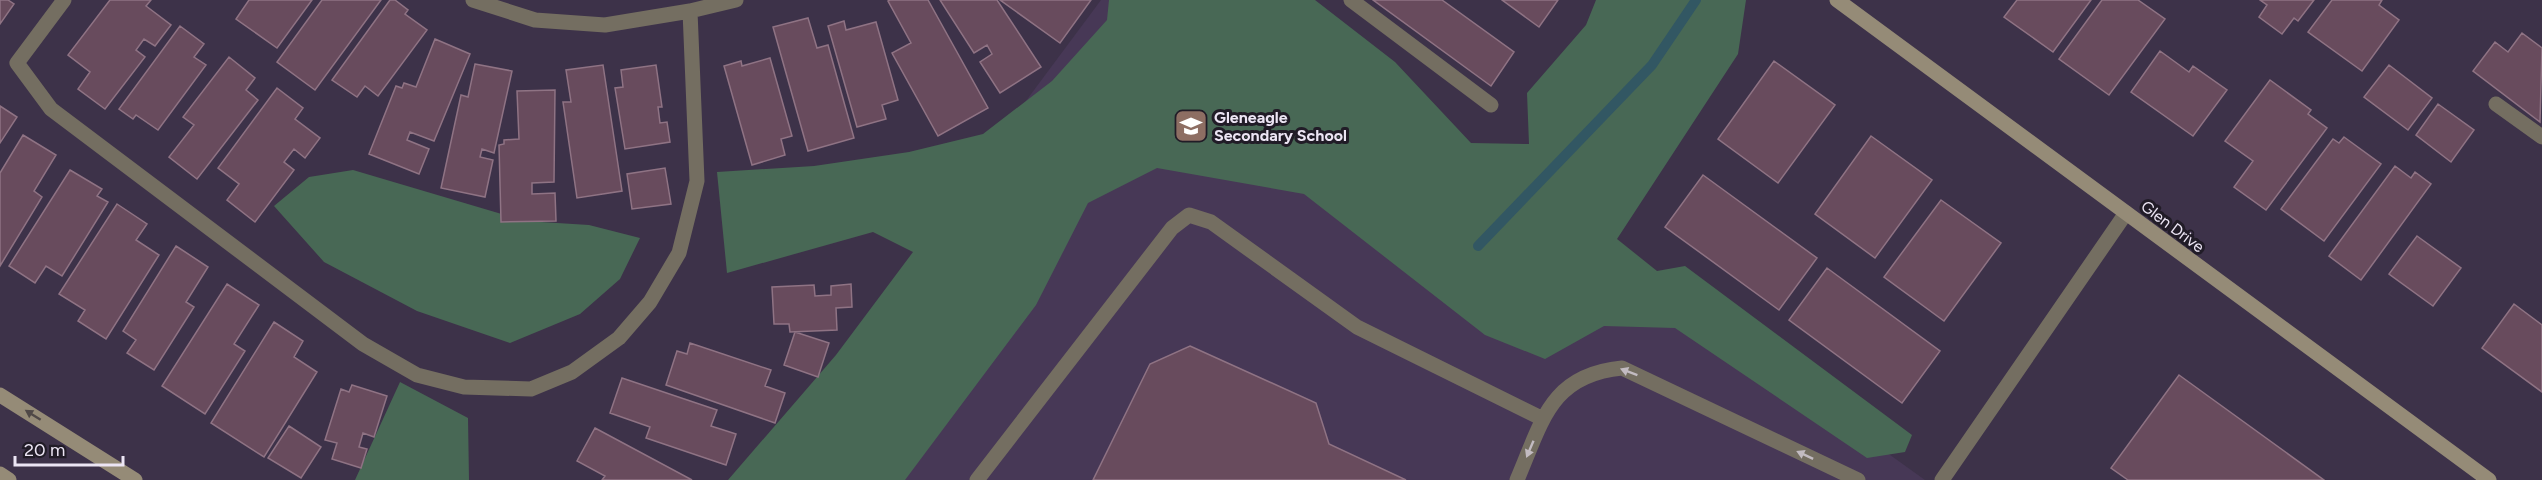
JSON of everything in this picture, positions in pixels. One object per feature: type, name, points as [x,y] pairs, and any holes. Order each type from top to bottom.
[{"type":"street","name":"Glen Drive","points":[[1837,0],[2489,480]]},
{"type":"street","points":[[0,395],[135,480]]},
{"type":"street","points":[[0,474],[9,480]]},
{"type":"lane","points":[[64,0],[17,63],[51,109],[363,344],[417,375],[464,387],[531,389],[572,372],[619,338],[650,302],[679,253],[698,181],[690,11]]},
{"type":"lane","points":[[473,0],[535,20],[605,25],[690,11],[736,0]]},
{"type":"lane","points":[[1351,0],[1491,105]]},
{"type":"lane","points":[[2496,104],[2542,137]]},
{"type":"lane","points":[[1942,480],[2126,213]]},
{"type":"lane","points":[[977,480],[1172,228],[1189,215],[1211,222],[1357,327],[1543,419]]},
{"type":"lane","points":[[1517,480],[1543,419],[1554,400],[1572,384],[1596,370],[1622,368],[1858,480]]},
{"type":"shaded area","name":"Gleneagle Secondary School","points":[[1101,0],[1211,0],[1617,259],[1925,480],[744,480]]},
{"type":"green space","points":[[1109,0],[1315,0],[1395,62],[1471,143],[1529,144],[1527,93],[1586,25],[1596,0],[1746,0],[1738,54],[1617,239],[1657,271],[1685,266],[1912,435],[1905,452],[1867,458],[1675,328],[1604,326],[1545,359],[1485,335],[1304,194],[1157,168],[1088,203],[1036,305],[905,480],[728,480],[836,355],[913,252],[873,232],[727,273],[717,172],[814,166],[909,152],[983,134],[1052,81],[1107,20]]},
{"type":"green space","points":[[353,170],[525,221],[589,225],[640,238],[620,279],[580,314],[510,343],[417,311],[324,262],[274,206],[309,177]]},
{"type":"green space","points":[[400,382],[468,418],[469,480],[355,480]]},
{"type":"building","points":[[0,0],[8,0],[14,4],[0,24]]},
{"type":"building","points":[[110,0],[151,0],[146,6],[171,25],[155,46],[144,39],[136,50],[145,57],[105,109],[78,89],[90,72],[68,55]]},
{"type":"building","points":[[249,0],[312,0],[277,48],[236,19]]},
{"type":"building","points":[[322,0],[381,0],[315,90],[277,62]]},
{"type":"building","points":[[390,0],[395,0],[408,10],[405,14],[427,30],[378,96],[365,86],[357,97],[332,80]]},
{"type":"building","points":[[928,0],[988,108],[938,136],[892,53],[911,43],[888,1]]},
{"type":"building","points":[[940,0],[997,0],[1041,67],[1000,93],[980,62],[992,54],[987,45],[974,53]]},
{"type":"building","points":[[1000,0],[1091,0],[1060,43]]},
{"type":"building","points":[[1373,0],[1442,0],[1514,52],[1491,86]]},
{"type":"building","points":[[1502,0],[1558,0],[1539,27]]},
{"type":"building","points":[[2017,0],[2091,0],[2053,52],[2004,17]]},
{"type":"building","points":[[2102,0],[2138,0],[2165,19],[2109,95],[2059,59]]},
{"type":"building","points":[[2260,0],[2314,0],[2298,21],[2294,18],[2282,34],[2259,17],[2267,5]]},
{"type":"building","points":[[2332,0],[2382,0],[2379,5],[2399,20],[2362,71],[2308,32]]},
{"type":"building","points":[[808,18],[817,48],[828,45],[854,138],[808,151],[773,27]]},
{"type":"building","points":[[844,21],[846,30],[876,22],[898,100],[882,105],[886,119],[857,127],[828,26]]},
{"type":"building","points":[[180,26],[204,44],[194,57],[206,65],[158,130],[136,115],[133,119],[119,109]]},
{"type":"building","points":[[2522,33],[2542,48],[2540,122],[2473,71],[2495,42],[2508,52]]},
{"type":"building","points":[[435,39],[470,54],[434,141],[410,132],[407,140],[429,149],[419,174],[369,154],[396,86],[402,88],[404,83],[416,87]]},
{"type":"building","points":[[2160,51],[2189,72],[2193,66],[2227,90],[2193,136],[2131,92]]},
{"type":"building","points":[[229,57],[255,78],[246,90],[258,100],[197,179],[169,157],[194,125],[183,117]]},
{"type":"building","points":[[770,58],[792,136],[781,139],[785,155],[752,165],[724,66],[741,61],[742,66]]},
{"type":"building","points":[[1774,61],[1835,105],[1778,183],[1718,139]]},
{"type":"building","points":[[475,64],[512,71],[494,153],[482,149],[480,157],[493,160],[485,197],[441,188],[461,95],[468,97]]},
{"type":"building","points":[[603,65],[622,191],[577,198],[563,102],[571,102],[566,70]]},
{"type":"building","points":[[656,65],[662,107],[658,107],[660,123],[667,122],[670,142],[625,149],[615,88],[623,87],[621,70]]},
{"type":"building","points":[[2389,65],[2432,98],[2408,130],[2364,97]]},
{"type":"building","points":[[2270,80],[2311,110],[2308,114],[2327,128],[2266,210],[2234,187],[2253,161],[2225,141]]},
{"type":"building","points":[[277,88],[303,108],[295,119],[320,138],[305,158],[294,149],[284,162],[294,170],[255,222],[227,200],[239,184],[218,168]]},
{"type":"building","points":[[555,90],[554,182],[532,183],[532,194],[555,193],[556,221],[501,222],[499,145],[504,144],[504,140],[519,139],[517,91]]},
{"type":"building","points":[[2438,104],[2474,130],[2451,162],[2416,135]]},
{"type":"building","points":[[0,106],[17,117],[0,143]]},
{"type":"building","points":[[23,135],[56,155],[34,191],[42,197],[0,266],[0,173]]},
{"type":"building","points":[[1871,136],[1932,180],[1875,258],[1815,214]]},
{"type":"building","points":[[2344,137],[2381,164],[2324,241],[2281,209],[2333,139],[2339,143]]},
{"type":"building","points":[[2395,166],[2411,178],[2415,172],[2431,184],[2361,280],[2329,256]]},
{"type":"building","points":[[665,168],[671,204],[632,209],[627,174]]},
{"type":"building","points":[[70,170],[102,189],[97,196],[108,202],[62,276],[46,266],[35,283],[9,266]]},
{"type":"building","points":[[1703,175],[1817,258],[1779,310],[1665,227]]},
{"type":"building","points":[[1941,200],[2001,243],[1944,321],[1884,277]]},
{"type":"building","points":[[117,204],[147,224],[136,240],[159,255],[106,339],[78,321],[85,310],[59,294]]},
{"type":"building","points":[[2417,236],[2461,268],[2433,306],[2389,274]]},
{"type":"building","points":[[176,246],[208,267],[186,302],[194,307],[154,370],[127,353],[136,340],[123,331]]},
{"type":"building","points":[[1827,268],[1940,351],[1902,403],[1789,320]]},
{"type":"building","points":[[227,284],[259,305],[234,344],[245,351],[205,414],[162,386]]},
{"type":"building","points":[[851,284],[852,307],[836,308],[837,330],[790,332],[789,324],[774,324],[772,287],[814,285],[815,296],[831,295],[831,286]]},
{"type":"building","points":[[2514,304],[2542,325],[2542,392],[2482,348]]},
{"type":"building","points":[[274,322],[303,341],[294,357],[317,372],[264,457],[211,423]]},
{"type":"building","points":[[795,332],[829,343],[818,377],[784,365]]},
{"type":"building","points":[[690,343],[771,370],[765,386],[785,393],[775,423],[666,385],[677,351],[687,354]]},
{"type":"building","points":[[1190,346],[1316,403],[1329,444],[1406,480],[1093,480],[1150,364]]},
{"type":"building","points":[[2179,375],[2324,480],[2128,480],[2111,468]]},
{"type":"building","points":[[622,378],[717,410],[711,426],[736,434],[726,465],[646,438],[650,427],[610,413]]},
{"type":"building","points":[[352,385],[387,396],[374,437],[363,433],[359,447],[367,449],[361,468],[332,459],[337,443],[325,440],[341,389],[349,392]]},
{"type":"building","points":[[289,426],[321,447],[301,478],[268,458]]},
{"type":"building","points":[[595,428],[692,480],[602,480],[605,476],[577,461]]},
{"type":"waterway","points":[[1478,246],[1652,65],[1696,0]]},
{"type":"place","name":"Gleneagle Secondary School","points":[[1191,126]]}]
